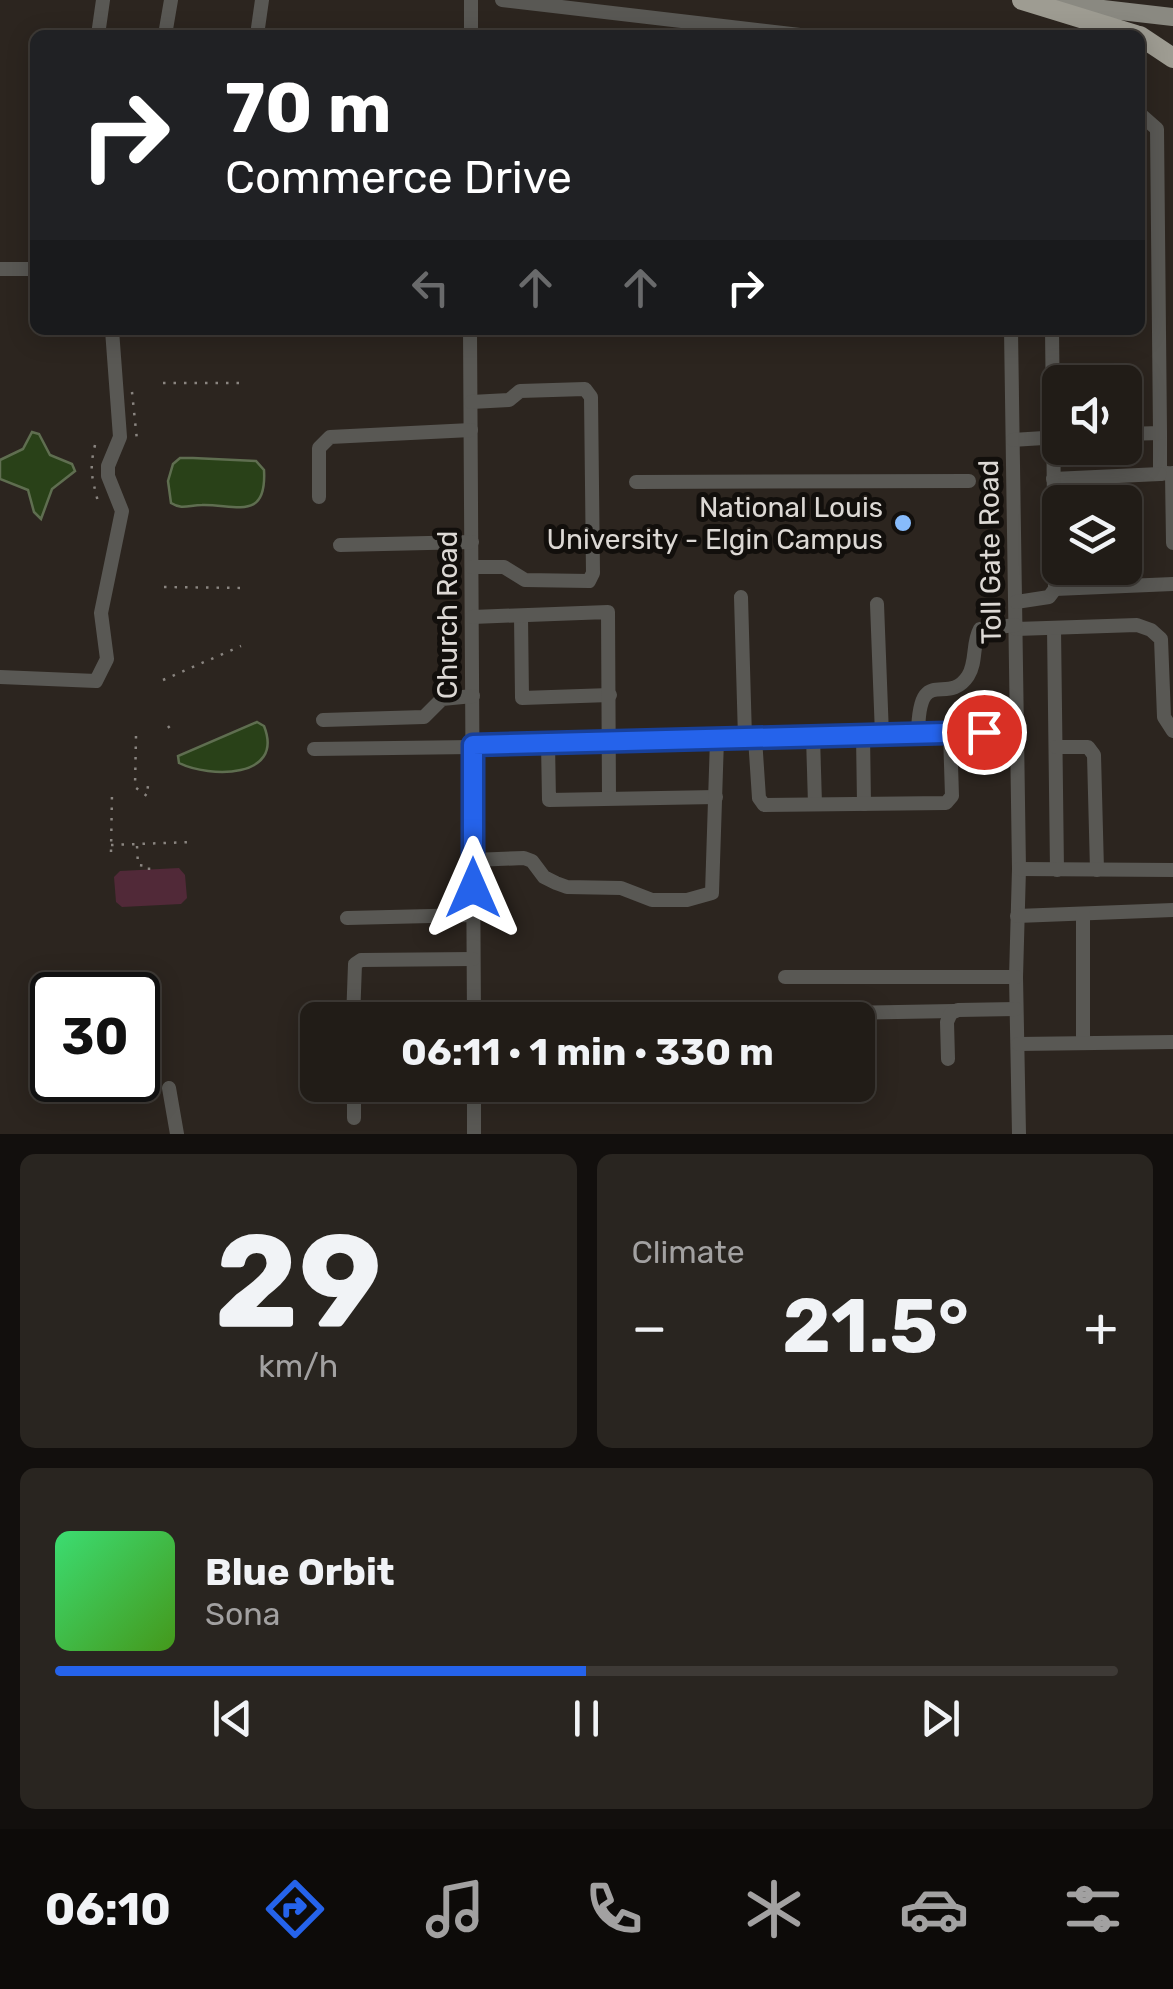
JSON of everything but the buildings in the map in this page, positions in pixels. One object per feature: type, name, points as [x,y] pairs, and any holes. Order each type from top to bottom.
[{"type":"highway","points":[[1022,0],[1119,30]]},
{"type":"highway","points":[[1145,40],[1173,58]]},
{"type":"main road","points":[[1031,0],[1173,17]]},
{"type":"street","points":[[99,30],[103,0]]},
{"type":"street","points":[[166,30],[171,0]]},
{"type":"street","points":[[258,30],[262,0]]},
{"type":"street","points":[[470,30],[471,0]]},
{"type":"street","points":[[502,0],[757,30]]},
{"type":"street","points":[[1145,119],[1157,130],[1166,269],[1160,433],[1168,473],[1173,543]]},
{"type":"street","points":[[0,269],[30,269]]},
{"type":"street","points":[[0,677],[96,681],[107,659],[102,613],[122,511],[108,476],[120,437],[112,335]]},
{"type":"street","name":"Church Road","points":[[470,335],[474,1002]]},
{"type":"street","name":"Toll Gate Road","points":[[1012,335],[1019,1134]]},
{"type":"street","points":[[1052,335],[1053,365]]},
{"type":"street","points":[[471,402],[509,400],[520,392],[585,389],[590,397],[594,573],[589,581],[525,580],[504,567],[472,567]]},
{"type":"street","points":[[319,497],[319,448],[330,437],[471,430]]},
{"type":"street","points":[[1142,434],[1160,433]]},
{"type":"street","points":[[1013,440],[1042,438]]},
{"type":"street","points":[[1016,602],[1049,597],[1055,589],[1055,465]]},
{"type":"street","points":[[1054,479],[1168,473]]},
{"type":"street","points":[[636,482],[969,482]]},
{"type":"street","points":[[340,545],[472,542]]},
{"type":"street","points":[[1055,589],[1173,584]]},
{"type":"street","points":[[741,598],[750,738],[759,798],[764,804],[946,803],[952,796],[950,733]]},
{"type":"street","points":[[877,604],[882,735]]},
{"type":"street","points":[[472,617],[608,612],[608,798]]},
{"type":"street","points":[[521,616],[522,698],[610,695]]},
{"type":"street","points":[[918,734],[922,696],[930,690],[956,686],[966,678],[980,630],[1137,625],[1151,630],[1160,639],[1164,717],[1173,730]]},
{"type":"street","points":[[1054,628],[1057,870]]},
{"type":"street","points":[[323,720],[424,717],[442,699],[472,696]]},
{"type":"street","points":[[314,749],[1018,731]]},
{"type":"street","points":[[863,735],[864,804]]},
{"type":"street","points":[[814,736],[815,804]]},
{"type":"street","points":[[473,860],[524,858],[532,861],[544,877],[567,887],[621,888],[652,900],[706,896],[714,888],[717,739]]},
{"type":"street","points":[[548,744],[550,800],[716,797]]},
{"type":"street","points":[[1056,747],[1088,747],[1094,755],[1097,870]]},
{"type":"street","points":[[1019,870],[1173,870]]},
{"type":"street","points":[[1017,916],[1173,910]]},
{"type":"street","points":[[1082,1043],[1083,914]]},
{"type":"street","points":[[347,918],[473,915]]},
{"type":"street","points":[[354,1002],[353,972],[361,960],[474,959]]},
{"type":"street","points":[[785,977],[1016,977]]},
{"type":"street","points":[[875,1012],[1016,1009]]},
{"type":"street","points":[[948,1059],[948,1022],[954,1011]]},
{"type":"street","points":[[1018,1044],[1173,1042]]},
{"type":"street","points":[[169,1088],[177,1134]]},
{"type":"street","points":[[354,1102],[354,1118]]},
{"type":"street","points":[[474,1102],[474,1134]]},
{"type":"path","points":[[163,382],[246,384]]},
{"type":"path","points":[[132,392],[136,440]]},
{"type":"path","points":[[95,444],[90,481],[98,502]]},
{"type":"path","points":[[164,587],[248,588]]},
{"type":"path","points":[[164,680],[241,646]]},
{"type":"path","points":[[171,725],[174,733]]},
{"type":"path","points":[[136,736],[134,787],[147,796],[148,784]]},
{"type":"path","points":[[111,852],[112,793]]},
{"type":"path","points":[[111,845],[193,842]]},
{"type":"path","points":[[137,844],[138,865],[149,866],[149,870]]},
{"type":"shaded area","points":[[32,432],[39,434],[50,455],[72,464],[75,471],[52,489],[41,519],[34,512],[28,490],[0,479],[0,460],[23,449]]},
{"type":"shaded area","points":[[180,458],[256,461],[264,470],[264,486],[254,504],[182,507],[171,503],[168,481],[173,464]]},
{"type":"shaded area","points":[[257,722],[264,726],[268,743],[264,756],[254,765],[225,772],[179,763],[178,756]]},
{"type":"shaded area","points":[[179,868],[185,875],[187,898],[181,904],[122,907],[116,902],[114,877],[120,871]]},
{"type":"place","name":"National Louis University - Elgin Campus","points":[[903,523]]},
{"type":"route","points":[[473,888],[473,745],[984,732]]}]
